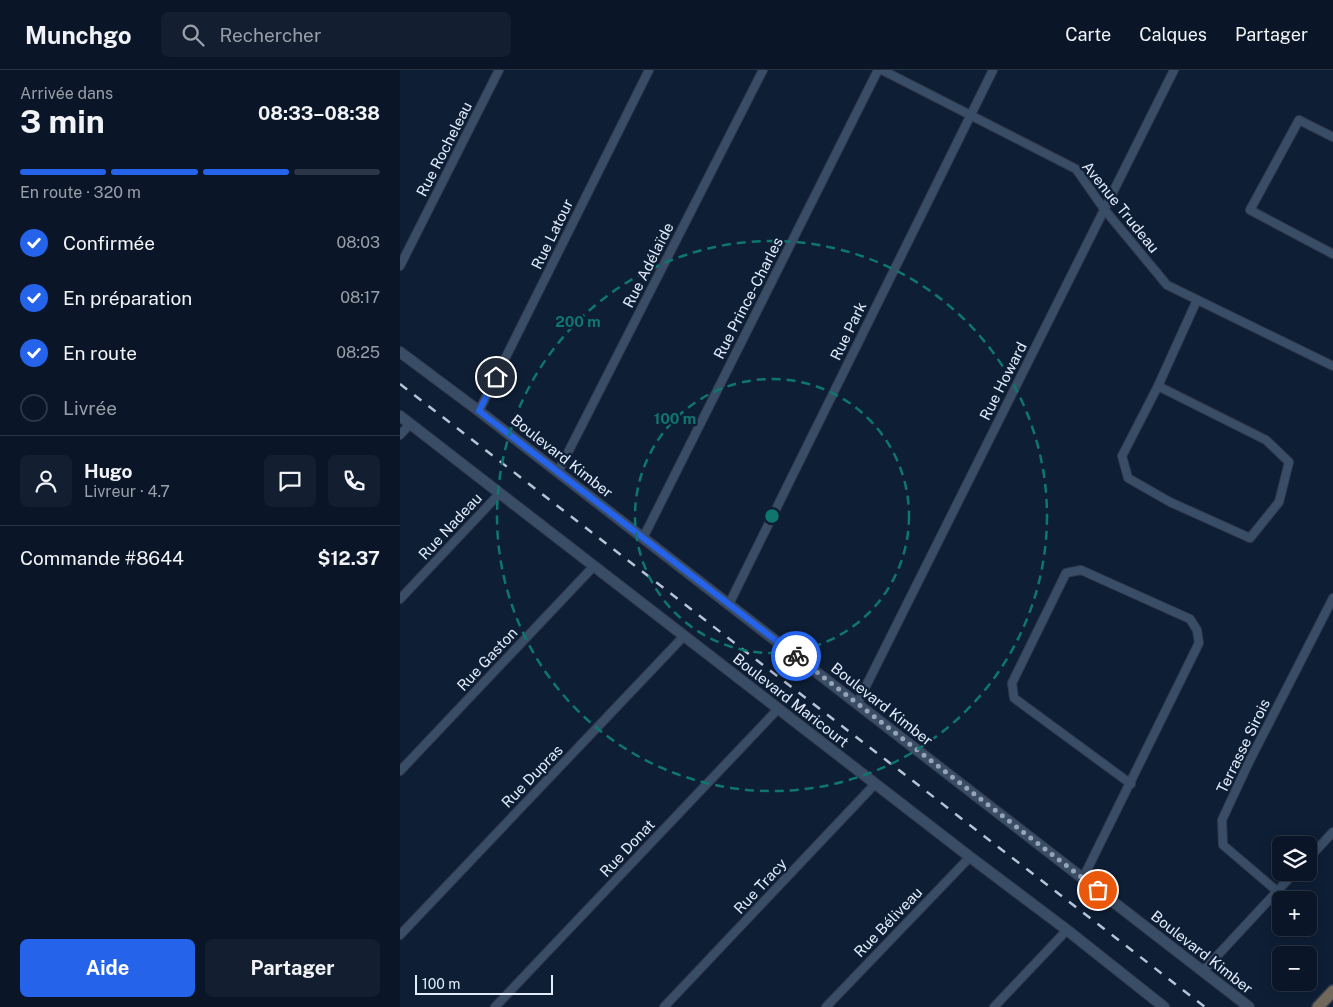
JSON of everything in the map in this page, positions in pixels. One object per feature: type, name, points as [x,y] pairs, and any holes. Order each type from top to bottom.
[{"type":"main road","points":[[1318,1007],[1332,992]]},
{"type":"street","name":"Rue Rocheleau","points":[[400,266],[499,70]]},
{"type":"street","name":"Rue Latour","points":[[479,411],[649,70]]},
{"type":"street","name":"Rue Adélaïde","points":[[558,472],[764,70]]},
{"type":"street","name":"Rue Prince-Charles","points":[[643,538],[878,70]]},
{"type":"street","name":"Avenue Trudeau","points":[[882,70],[1076,169],[1104,209],[1167,286],[1333,366]]},
{"type":"street","name":"Rue Park","points":[[729,604],[993,70]]},
{"type":"street","name":"Rue Howard","points":[[857,704],[1174,70]]},
{"type":"street","points":[[1333,137],[1300,120],[1250,210],[1333,254]]},
{"type":"street","points":[[1158,386],[1266,440],[1289,462],[1279,502],[1250,538],[1170,502],[1128,478],[1122,456],[1158,386],[1197,300]]},
{"type":"street","name":"Boulevard Kimber","points":[[400,352],[479,411],[1249,1007]]},
{"type":"street","name":"Boulevard Maricourt","points":[[400,416],[875,784],[1067,930],[1161,1006]]},
{"type":"street","points":[[400,435],[410,424]]},
{"type":"street","name":"Rue Nadeau","points":[[400,599],[500,493]]},
{"type":"street","name":"Rue Gaston","points":[[400,771],[594,566]]},
{"type":"street","points":[[1083,878],[1131,784],[1199,643],[1197,630],[1190,619],[1081,570],[1066,573],[1012,683],[1014,698],[1131,784]]},
{"type":"street","name":"Terrasse Sirois","points":[[1277,891],[1223,846],[1222,820],[1253,754],[1333,598]]},
{"type":"street","name":"Rue Dupras","points":[[400,935],[684,636]]},
{"type":"street","name":"Rue Donat","points":[[496,1007],[778,709]]},
{"type":"street","name":"Rue Tracy","points":[[664,1007],[875,784]]},
{"type":"street","points":[[1317,849],[1333,832]]},
{"type":"street","name":"Rue Béliveau","points":[[826,1007],[970,857]]},
{"type":"street","points":[[1277,891],[1286,881]]},
{"type":"street","points":[[1202,971],[1272,896]]},
{"type":"street","points":[[994,1007],[1067,930]]},
{"type":"railway","points":[[400,384],[1205,1007]]},
{"type":"way so far","points":[[796,656],[1098,890]]},
{"type":"route","points":[[496,377],[479,411],[796,656]]}]
